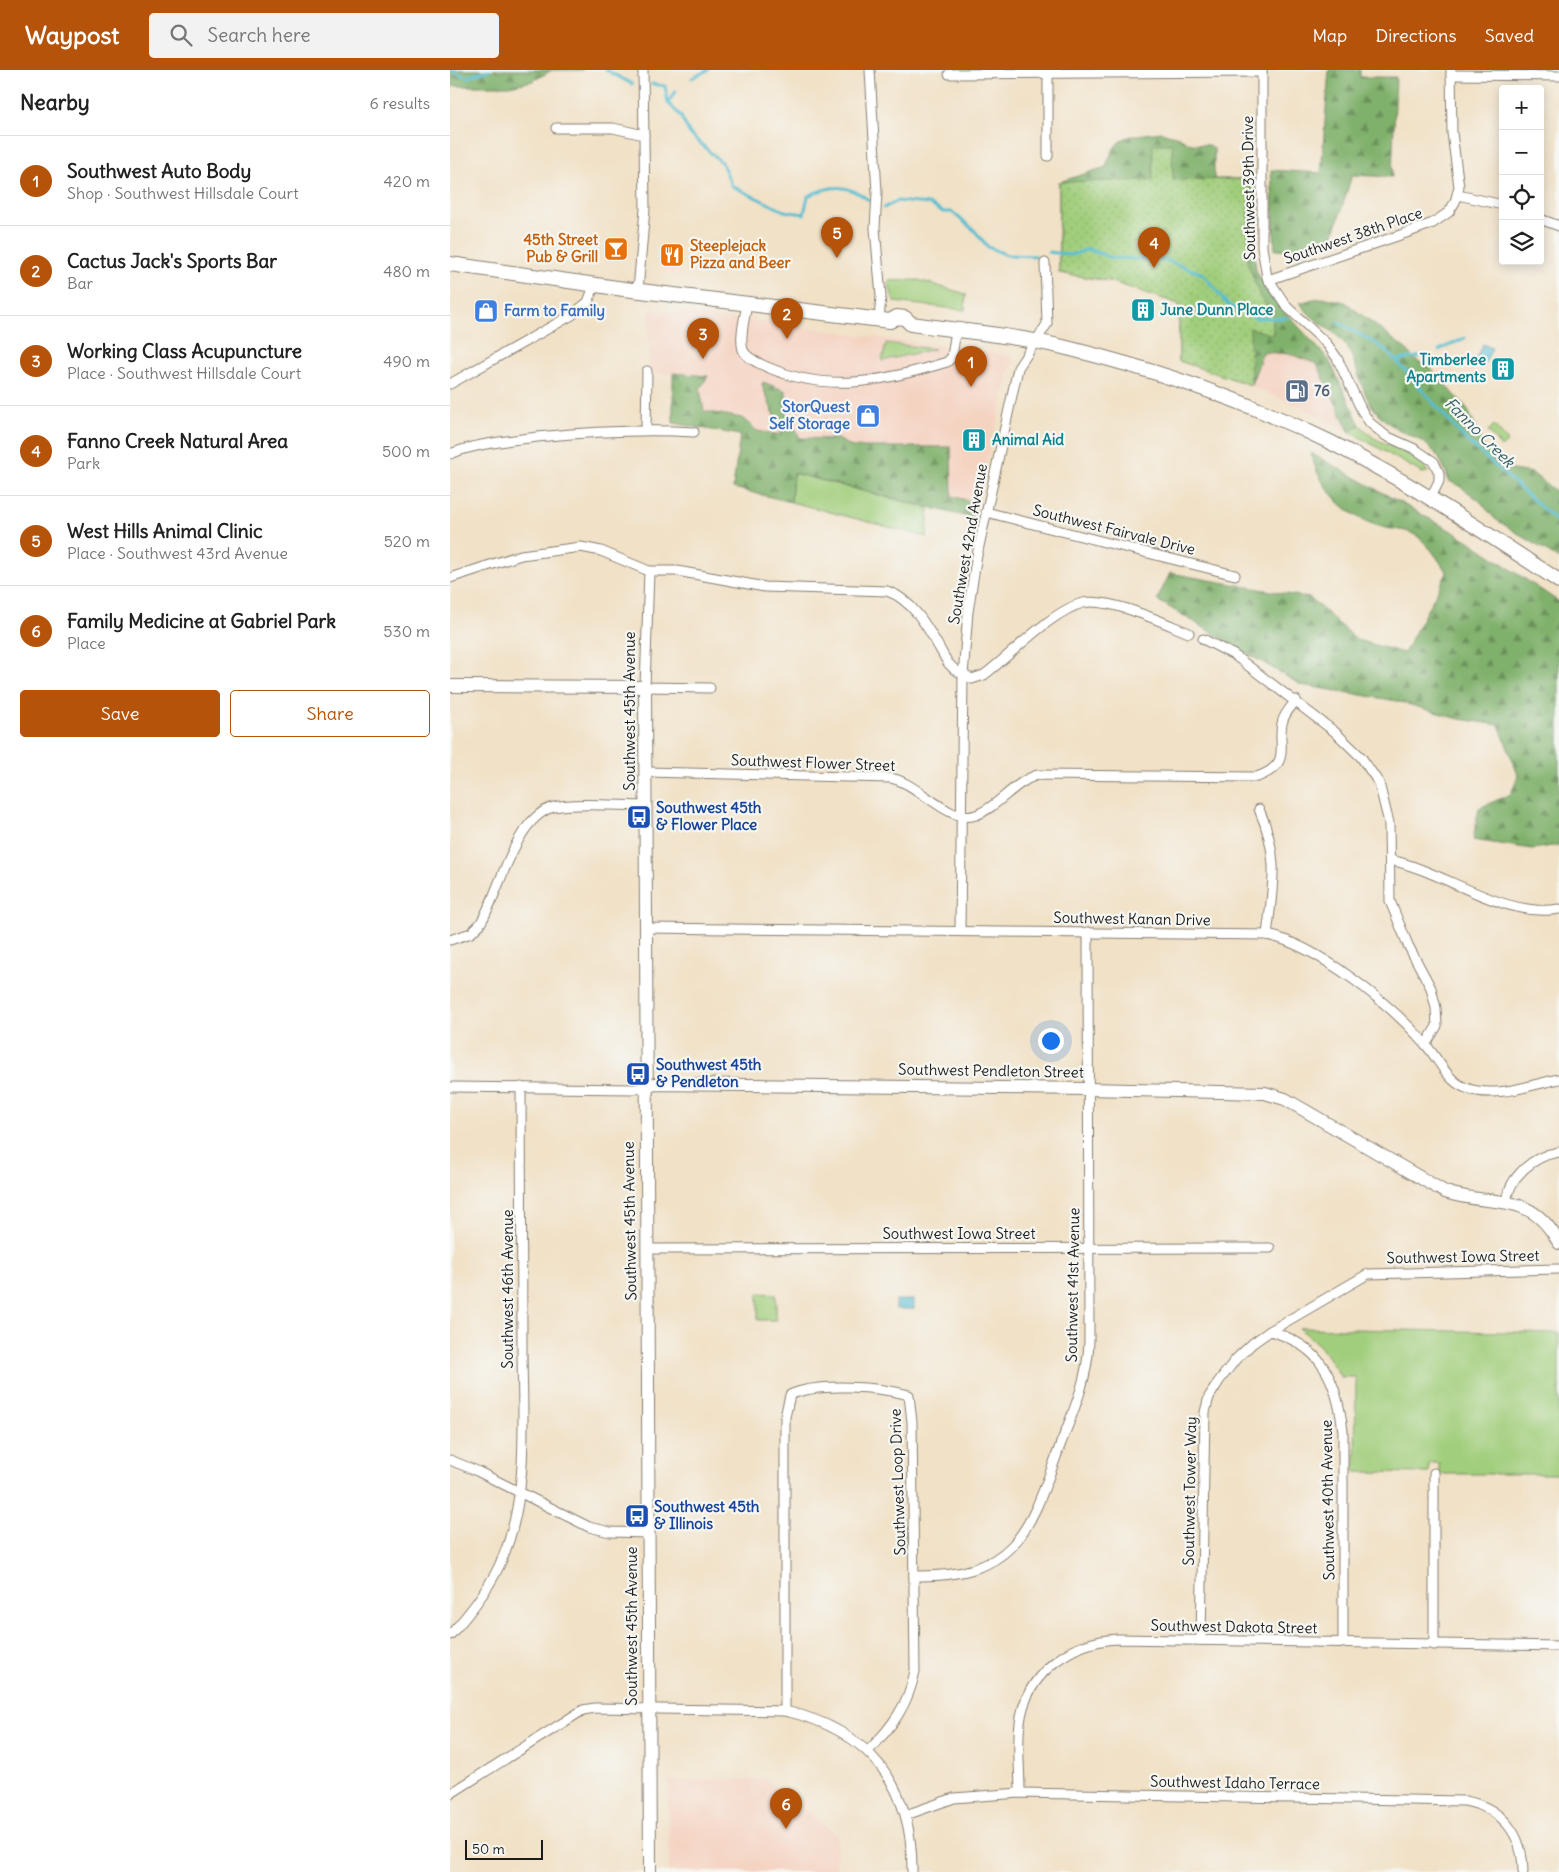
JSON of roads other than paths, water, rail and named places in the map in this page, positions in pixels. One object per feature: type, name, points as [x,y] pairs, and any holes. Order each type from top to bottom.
[{"type":"main road","points":[[450,264],[638,290],[885,320],[895,327],[905,328],[911,324],[1035,342],[1071,349],[1150,371],[1240,404],[1333,444],[1430,499],[1559,581]]},
{"type":"street","points":[[638,290],[645,209],[643,70]]},
{"type":"street","points":[[870,70],[877,194],[875,228],[885,320]]},
{"type":"street","points":[[949,74],[1262,71]]},
{"type":"street","name":"Southwest 39th Drive","points":[[1262,71],[1262,247],[1264,270],[1268,280],[1287,307],[1327,344],[1337,358],[1362,411],[1370,423],[1386,436],[1423,453],[1434,462],[1439,472],[1440,481],[1430,499]]},
{"type":"street","points":[[1048,72],[1048,156]]},
{"type":"street","points":[[1499,204],[1458,195],[1452,126],[1451,73],[1559,76]]},
{"type":"street","points":[[556,128],[613,128],[644,135]]},
{"type":"street","name":"Southwest 38th Place","points":[[1268,280],[1433,223],[1449,212],[1458,195]]},
{"type":"street","points":[[1544,220],[1559,226]]},
{"type":"street","name":"Southwest 42nd Avenue","points":[[960,930],[963,676],[971,594],[986,512],[1018,368],[1046,327],[1048,320],[1046,263]]},
{"type":"street","points":[[450,384],[572,315],[588,302],[595,284]]},
{"type":"street","points":[[747,304],[742,346],[748,357],[778,372],[819,382],[844,383],[868,381],[947,362],[952,357],[956,330]]},
{"type":"street","points":[[646,430],[647,371]]},
{"type":"street","points":[[450,454],[507,441],[646,430],[694,432]]},
{"type":"street","name":"Southwest Fairvale Drive","points":[[986,512],[1235,575]]},
{"type":"street","points":[[450,578],[521,555],[573,547],[601,551],[649,571],[677,571],[765,587],[887,591],[899,596],[912,606],[948,663],[963,676],[972,679],[984,675],[1058,615],[1082,603],[1105,603],[1189,633]]},
{"type":"street","name":"Southwest 45th Avenue","points":[[649,571],[645,688],[645,1087],[650,1872]]},
{"type":"street","points":[[1203,639],[1234,655],[1296,700],[1350,745],[1373,773],[1385,802],[1389,823],[1390,901],[1408,945],[1431,988],[1436,1008],[1437,1026],[1426,1044]]},
{"type":"street","points":[[450,686],[710,688]]},
{"type":"street","points":[[962,816],[979,814],[1026,779],[1037,775],[1257,777],[1271,769],[1281,756],[1282,722],[1296,700]]},
{"type":"street","name":"Southwest Flower Street","points":[[646,772],[890,778],[910,784],[943,807],[962,816]]},
{"type":"street","points":[[450,940],[465,936],[480,924],[523,833],[540,813],[564,806],[646,806]]},
{"type":"street","points":[[1259,809],[1268,829],[1275,871],[1267,935]]},
{"type":"street","points":[[1390,860],[1409,864],[1498,902],[1535,910],[1559,909]]},
{"type":"street","name":"Southwest Kanan Drive","points":[[646,928],[960,930],[1267,935],[1286,940],[1378,996],[1426,1044],[1456,1083],[1473,1091],[1494,1093],[1559,1078]]},
{"type":"street","name":"Southwest 41st Avenue","points":[[914,1576],[956,1575],[976,1569],[1004,1553],[1019,1539],[1030,1524],[1080,1391],[1087,1366],[1088,932]]},
{"type":"street","name":"Southwest Pendleton Street","points":[[450,1087],[635,1089],[655,1084],[1087,1089],[1248,1092],[1272,1095],[1304,1110],[1438,1189],[1462,1197],[1506,1202],[1526,1207],[1540,1216],[1549,1226],[1559,1243]]},
{"type":"street","name":"Southwest 46th Avenue","points":[[450,1635],[472,1610],[491,1581],[503,1557],[519,1491],[522,1424],[521,1087]]},
{"type":"street","points":[[1506,1202],[1508,1190],[1524,1170],[1544,1156],[1559,1152]]},
{"type":"street","name":"Southwest Iowa Street","points":[[647,1249],[1270,1248]]},
{"type":"street","name":"Southwest Iowa Street","points":[[1368,1274],[1559,1269]]},
{"type":"street","name":"Southwest Tower Way","points":[[1201,1640],[1206,1412],[1209,1397],[1236,1359],[1270,1331],[1368,1274]]},
{"type":"street","name":"Southwest 40th Avenue","points":[[1270,1331],[1300,1342],[1316,1358],[1331,1380],[1337,1397],[1343,1431],[1343,1642]]},
{"type":"street","name":"Southwest Loop Drive","points":[[786,1711],[786,1417],[790,1395],[811,1389],[875,1388],[908,1395],[912,1422],[915,1671],[906,1704],[897,1720],[868,1751]]},
{"type":"street","points":[[450,1460],[519,1491],[590,1527],[610,1532],[648,1533]]},
{"type":"street","points":[[1434,1473],[1434,1645]]},
{"type":"street","name":"Southwest Dakota Street","points":[[1020,1793],[1019,1739],[1022,1713],[1029,1693],[1050,1666],[1072,1650],[1104,1640],[1559,1646]]},
{"type":"street","points":[[450,1794],[583,1710],[595,1708],[786,1711],[813,1718],[836,1729],[868,1751],[891,1780],[906,1815],[910,1833],[912,1872]]},
{"type":"street","name":"Southwest Idaho Terrace","points":[[906,1815],[954,1798],[1020,1793],[1465,1802],[1487,1808],[1508,1822],[1520,1848],[1523,1872]]},
{"type":"water","points":[[1483,344],[1492,348],[1484,365],[1475,361]]},
{"type":"water","points":[[896,1300],[914,1300],[914,1309],[896,1309]]},
{"type":"waterway","name":"Fanno Creek","points":[[451,70],[467,77],[489,70]]},
{"type":"waterway","name":"Fanno Creek","points":[[606,70],[632,84]]},
{"type":"waterway","points":[[692,78],[708,70]]},
{"type":"waterway","name":"Fanno Creek","points":[[652,84],[665,86],[668,103],[680,115],[690,134],[722,163],[732,186],[784,211],[804,214],[808,196],[825,189],[846,189],[854,191],[869,200]]},
{"type":"waterway","points":[[668,103],[676,91]]},
{"type":"waterway","name":"Fanno Creek","points":[[884,208],[897,201],[929,204],[943,212],[952,212],[974,230],[988,247],[1007,255],[1036,256]]},
{"type":"waterway","name":"Fanno Creek","points":[[1049,252],[1072,255],[1088,249],[1112,258],[1166,260],[1203,274],[1228,305],[1255,318],[1287,318]]},
{"type":"waterway","name":"Fanno Creek","points":[[1338,322],[1380,346],[1396,360],[1465,439],[1559,523]]},
{"type":"waterway","points":[[1439,350],[1465,338]]},
{"type":"waterway","points":[[1397,360],[1423,356]]},
{"type":"place","name":"45th Street Pub & Grill","points":[[616,249]]},
{"type":"place","name":"Steeplejack Pizza and Beer","points":[[672,255]]},
{"type":"place","name":"West Hills Animal Clinic","points":[[837,258]]},
{"type":"place","name":"Fanno Creek Natural Area","points":[[1154,268]]},
{"type":"place","name":"June Dunn Place","points":[[1143,310]]},
{"type":"place","name":"Farm to Family","points":[[486,311]]},
{"type":"place","name":"Cactus Jack's Sports Bar","points":[[787,339]]},
{"type":"place","name":"Working Class Acupuncture","points":[[703,359]]},
{"type":"place","name":"Timberlee Apartments","points":[[1503,369]]},
{"type":"place","name":"Southwest Auto Body","points":[[971,387]]},
{"type":"place","name":"76","points":[[1297,391]]},
{"type":"place","name":"StorQuest Self Storage","points":[[868,416]]},
{"type":"place","name":"Animal Aid","points":[[974,440]]},
{"type":"place","name":"Southwest 45th & Flower Place","points":[[639,817]]},
{"type":"place","name":"Southwest 45th & Pendleton","points":[[638,1074]]},
{"type":"place","name":"Southwest 45th & Illinois","points":[[637,1516]]},
{"type":"place","name":"Family Medicine at Gabriel Park","points":[[786,1829]]}]
